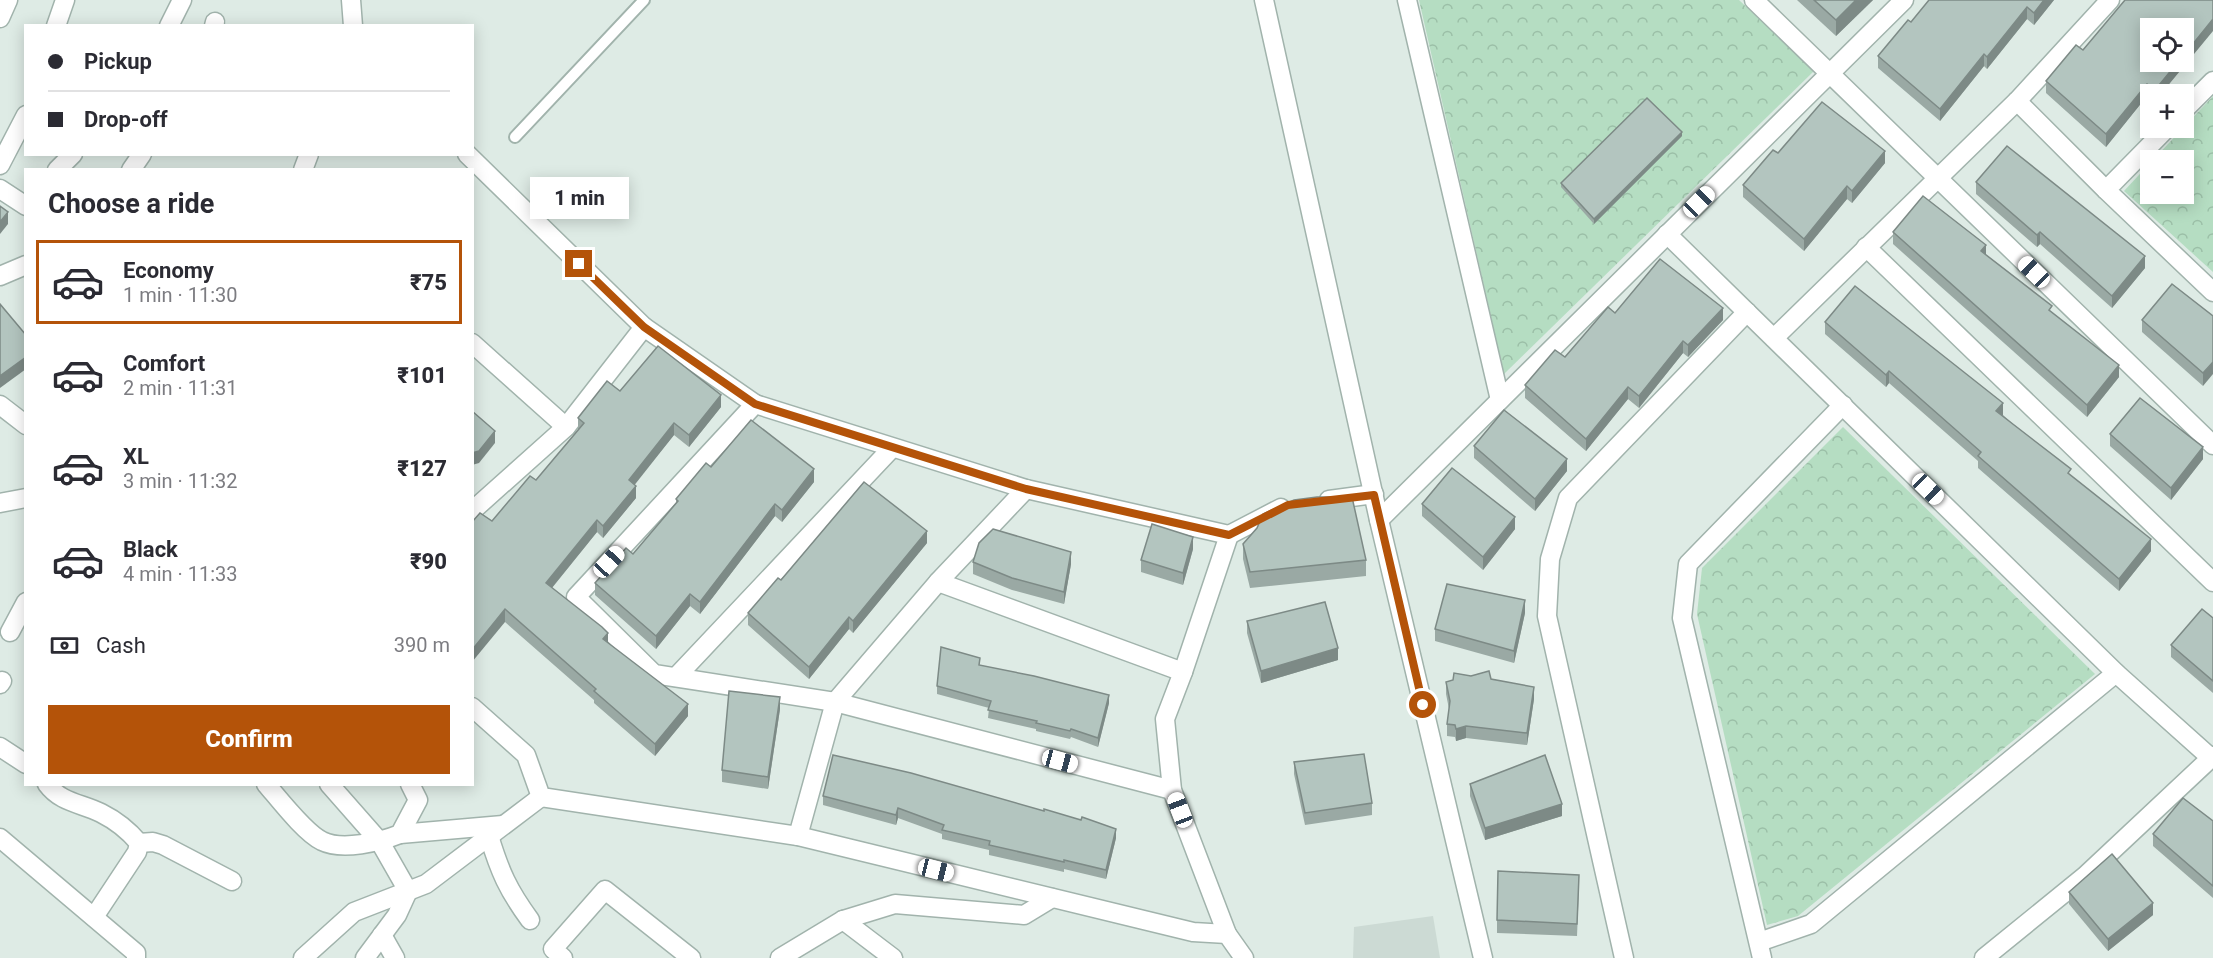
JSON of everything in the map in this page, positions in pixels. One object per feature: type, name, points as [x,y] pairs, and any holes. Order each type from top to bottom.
[{"type":"street","points":[[0,18],[8,0]]},
{"type":"street","points":[[57,24],[65,0]]},
{"type":"street","points":[[170,24],[182,0]]},
{"type":"street","points":[[351,0],[353,24]]},
{"type":"street","points":[[1264,0],[1379,520],[1483,958]]},
{"type":"street","points":[[1407,0],[1500,400]]},
{"type":"street","points":[[1754,0],[2213,445]]},
{"type":"street","points":[[1379,520],[1904,0]]},
{"type":"street","points":[[1774,338],[2017,101],[2110,0]]},
{"type":"street","points":[[2194,100],[2213,81]]},
{"type":"street","points":[[2017,101],[2213,292]]},
{"type":"street","points":[[0,165],[24,119]]},
{"type":"street","points":[[2106,190],[2157,138]]},
{"type":"street","points":[[59,168],[71,156]]},
{"type":"street","points":[[469,156],[644,327],[755,404],[1026,489],[1229,535],[1288,505],[1374,495]]},
{"type":"street","points":[[0,189],[24,205]]},
{"type":"street","points":[[1667,234],[2116,673],[2212,757],[2085,876],[1984,958]]},
{"type":"street","points":[[1866,247],[2213,582]]},
{"type":"street","points":[[0,276],[24,266]]},
{"type":"street","points":[[1624,958],[1547,616],[1550,559],[1568,498],[1747,312]]},
{"type":"street","points":[[474,509],[566,427],[644,327]]},
{"type":"street","points":[[474,346],[566,427]]},
{"type":"street","points":[[755,404],[576,597],[654,674],[835,702],[1172,790]]},
{"type":"street","points":[[0,405],[24,423]]},
{"type":"street","points":[[1843,405],[1688,564],[1682,618],[1761,950],[1811,924],[2116,673]]},
{"type":"street","points":[[676,678],[892,448]]},
{"type":"street","points":[[798,836],[835,702],[938,582],[1026,489]]},
{"type":"street","points":[[0,502],[24,498]]},
{"type":"street","points":[[1229,535],[1165,719],[1172,790],[1227,934],[1244,958]]},
{"type":"street","points":[[938,582],[1183,672]]},
{"type":"street","points":[[10,632],[24,606]]},
{"type":"street","points":[[474,709],[526,755],[541,796]]},
{"type":"street","points":[[0,747],[24,763]]},
{"type":"street","points":[[48,786],[55,795],[102,814],[131,834],[139,843]]},
{"type":"street","points":[[268,786],[309,832],[322,841],[337,845],[380,842],[400,834],[496,830]]},
{"type":"street","points":[[331,786],[380,842],[408,891]]},
{"type":"street","points":[[400,834],[418,800],[411,786]]},
{"type":"street","points":[[303,958],[354,912],[426,884],[541,796],[798,836],[1192,932],[1227,934]]},
{"type":"street","points":[[496,830],[497,863],[509,892],[530,921]]},
{"type":"street","points":[[0,838],[136,953],[136,958]]},
{"type":"street","points":[[139,843],[153,842],[163,845],[232,881]]},
{"type":"street","points":[[94,917],[137,852],[139,843]]},
{"type":"street","points":[[564,958],[553,949],[605,890],[691,958]]},
{"type":"street","points":[[365,958],[397,915],[408,891]]},
{"type":"street","points":[[780,958],[843,920],[895,904],[1024,915],[1052,898]]},
{"type":"street","points":[[843,920],[893,958]]},
{"type":"street","points":[[382,935],[395,958]]},
{"type":"lane","points":[[516,137],[644,0]]},
{"type":"shaded area","points":[[1433,916],[1440,958],[1353,958],[1354,927]]},
{"type":"green space","points":[[1419,0],[1739,0],[1814,71],[1504,374]]},
{"type":"green space","points":[[2213,96],[2213,272],[2124,191],[2140,174],[2140,204],[2194,204],[2194,150],[2162,150],[2174,138],[2194,138],[2194,116]]},
{"type":"green space","points":[[1843,427],[2095,674],[1798,916],[1767,925],[1697,614],[1702,568]]},
{"type":"building","points":[[1814,0],[1856,0],[1836,20]]},
{"type":"building","points":[[1929,0],[2044,0],[2034,13],[2027,7],[1987,57],[1984,54],[1940,109],[1878,56],[1908,20],[1911,22]]},
{"type":"building","points":[[2125,0],[2213,0],[2213,19],[2194,43],[2194,18],[2140,18],[2140,72],[2170,72],[2160,84],[2140,84],[2140,93],[2106,134],[2046,81],[2076,45],[2083,50]]},
{"type":"building","points":[[1647,98],[1682,132],[1594,219],[1561,183]]},
{"type":"building","points":[[1822,102],[1885,151],[1852,191],[1847,186],[1804,239],[1743,185],[1773,150],[1778,153]]},
{"type":"building","points":[[2007,146],[2145,256],[2112,296],[2040,232],[2037,235],[1976,182]]},
{"type":"building","points":[[1923,196],[1986,245],[1981,251],[2052,306],[2049,310],[2119,365],[2087,405],[1893,232]]},
{"type":"building","points":[[0,206],[8,212],[0,222]]},
{"type":"building","points":[[1660,259],[1723,308],[1688,345],[1683,341],[1639,396],[1628,387],[1586,439],[1525,385],[1555,350],[1565,357],[1608,307],[1615,313]]},
{"type":"building","points":[[2172,284],[2213,316],[2213,362],[2203,373],[2142,320]]},
{"type":"building","points":[[1855,286],[2003,403],[1996,411],[2071,469],[2068,473],[2151,539],[2119,579],[1978,456],[1981,452],[1889,371],[1886,375],[1825,322]]},
{"type":"building","points":[[0,304],[24,333],[24,358],[0,376]]},
{"type":"building","points":[[658,346],[721,395],[689,435],[674,423],[629,480],[636,486],[603,526],[597,520],[546,583],[602,627],[608,633],[603,639],[688,704],[655,744],[505,609],[474,648],[474,520],[480,513],[492,521],[530,476],[536,480],[584,423],[578,418],[607,381],[620,391]]},
{"type":"building","points":[[2140,398],[2203,447],[2171,488],[2110,434]]},
{"type":"building","points":[[1504,410],[1567,459],[1535,499],[1474,446]]},
{"type":"building","points":[[474,413],[495,431],[479,451],[474,452]]},
{"type":"building","points":[[751,420],[814,469],[782,510],[775,504],[700,602],[690,594],[656,636],[595,583],[626,548],[633,554],[678,501],[676,499],[706,463],[711,467]]},
{"type":"building","points":[[1452,468],[1515,517],[1483,557],[1422,504]]},
{"type":"building","points":[[864,482],[927,531],[853,621],[849,617],[809,667],[748,613],[778,578],[781,580]]},
{"type":"building","points":[[1317,497],[1352,497],[1366,560],[1250,572],[1243,544],[1257,528],[1263,514],[1294,500]]},
{"type":"building","points":[[1152,524],[1193,537],[1183,573],[1141,560]]},
{"type":"building","points":[[993,529],[1071,552],[1064,592],[1012,578],[973,562],[979,543]]},
{"type":"building","points":[[1447,584],[1525,600],[1514,651],[1435,629]]},
{"type":"building","points":[[1325,602],[1338,648],[1261,671],[1247,621]]},
{"type":"building","points":[[2202,609],[2213,618],[2213,681],[2171,645]]},
{"type":"building","points":[[941,647],[980,658],[979,665],[1109,695],[1098,738],[1071,729],[1070,731],[988,710],[991,701],[937,686]]},
{"type":"building","points":[[1489,671],[1491,679],[1534,687],[1527,733],[1466,726],[1456,729],[1455,725],[1447,724],[1450,701],[1446,682],[1453,680],[1454,673],[1471,676]]},
{"type":"building","points":[[729,691],[780,697],[768,777],[722,770]]},
{"type":"building","points":[[1364,754],[1372,803],[1305,813],[1294,762]]},
{"type":"building","points":[[833,755],[911,773],[1044,811],[1044,809],[1081,820],[1082,817],[1116,829],[1106,870],[989,845],[990,841],[942,830],[944,825],[898,808],[896,815],[823,796]]},
{"type":"building","points":[[1545,755],[1562,804],[1485,828],[1470,784]]},
{"type":"building","points":[[2183,798],[2213,821],[2213,886],[2153,834]]},
{"type":"building","points":[[2112,854],[2153,903],[2108,939],[2069,892]]},
{"type":"building","points":[[1498,871],[1579,875],[1577,924],[1497,920]]},
{"type":"route","points":[[579,264],[644,327],[755,404],[1026,489],[1229,535],[1288,505],[1374,495],[1423,705]]}]
